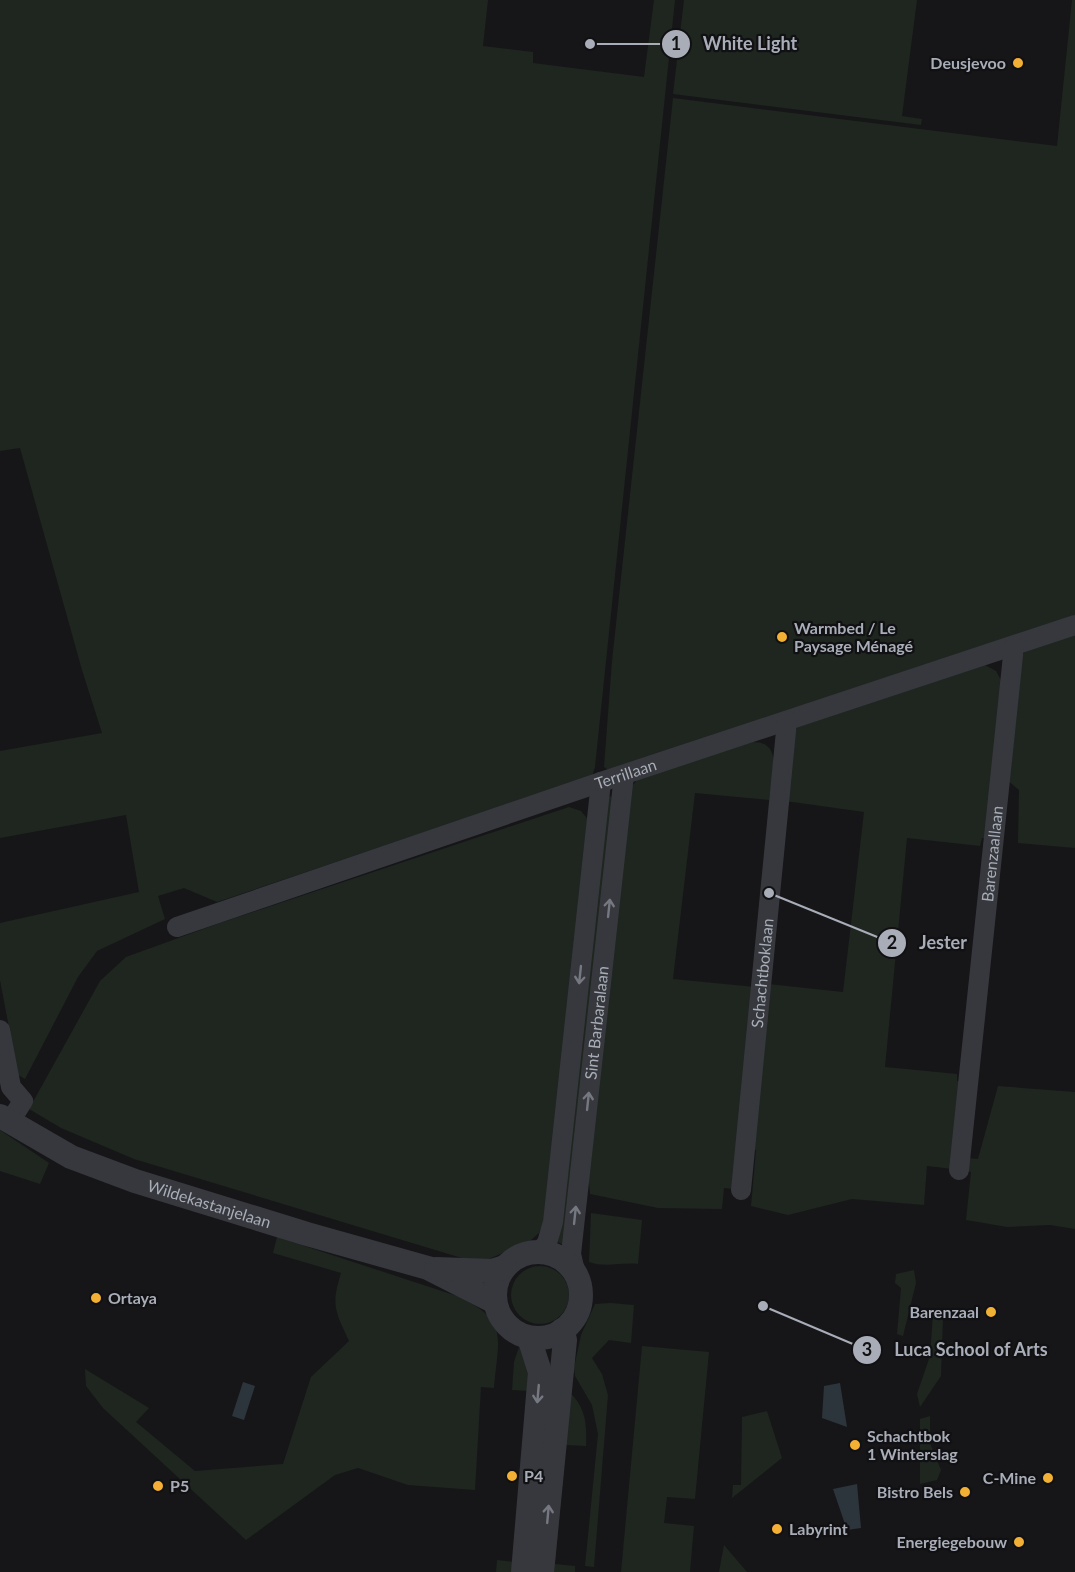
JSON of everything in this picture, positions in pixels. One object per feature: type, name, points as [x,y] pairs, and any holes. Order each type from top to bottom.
[{"type":"street","name":"Terrillaan","points":[[177,927],[601,782],[1075,625]]},
{"type":"street","name":"Barenzaallaan","points":[[959,1170],[1014,646]]},
{"type":"street","points":[[994,652],[1008,687]]},
{"type":"street","name":"Schachtboklaan","points":[[741,1190],[787,721]]},
{"type":"street","points":[[767,728],[782,759]]},
{"type":"street","name":"Sint Barbaralaan","points":[[575,1271],[571,1254],[624,775]]},
{"type":"street","name":"Sint Barbaralaan","points":[[540,1251],[547,1243],[553,1222],[601,782]]},
{"type":"street","points":[[0,1030],[11,1087],[23,1101],[5,1120]]},
{"type":"street","name":"Wildekastanjelaan","points":[[5,1120],[71,1157],[135,1181],[307,1234],[428,1268],[495,1302]]},
{"type":"street","points":[[505,1267],[498,1279],[495,1302],[506,1325],[529,1338],[544,1338],[562,1330],[578,1312],[582,1299],[581,1287],[575,1271],[562,1258],[540,1251]]},
{"type":"street","name":"Wildekastanjelaan","points":[[428,1268],[492,1271],[505,1267],[517,1257],[540,1251]]},
{"type":"street","points":[[542,1572],[565,1345],[562,1330]]},
{"type":"street","points":[[523,1572],[540,1372],[529,1338]]},
{"type":"shaded area","points":[[0,0],[488,0],[483,46],[533,52],[533,63],[644,77],[654,0],[675,0],[595,767],[592,776],[217,902],[184,888],[158,896],[165,919],[97,951],[78,977],[25,1079],[18,1075],[0,980],[0,923],[139,892],[126,815],[0,838],[0,751],[102,733],[82,670],[20,448],[0,451]]},
{"type":"shaded area","points":[[684,0],[917,0],[902,116],[922,119],[921,125],[673,94]]},
{"type":"shaded area","points":[[1072,0],[1075,0],[1075,615],[610,771],[604,767],[612,661],[673,98],[1057,146]]},
{"type":"shaded area","points":[[1075,632],[1075,848],[1018,843],[1019,790],[1006,779],[1017,664],[1027,648]]},
{"type":"shaded area","points":[[985,665],[996,671],[1003,684],[985,838],[982,838],[980,846],[907,838],[885,1067],[957,1074],[957,1081],[961,1082],[953,1169],[927,1166],[924,1205],[852,1199],[788,1215],[751,1206],[756,1150],[751,1149],[768,984],[843,992],[864,812],[785,801],[792,735],[798,727]]},
{"type":"shaded area","points":[[753,742],[769,748],[772,755],[774,763],[769,800],[695,793],[673,979],[755,987],[733,1189],[724,1188],[722,1209],[658,1208],[590,1194],[587,1162],[628,791],[638,779]]},
{"type":"shaded area","points":[[607,795],[612,797],[567,1247],[558,1242],[604,800]]},
{"type":"shaded area","points":[[569,807],[581,811],[590,822],[548,1191],[543,1224],[539,1233],[531,1240],[487,1260],[465,1259],[134,1159],[61,1128],[29,1109],[100,981],[126,957],[217,924]]},
{"type":"shaded area","points":[[998,1086],[1075,1092],[1075,1229],[1050,1225],[1007,1227],[966,1220],[971,1172],[966,1171],[967,1158],[978,1159]]},
{"type":"shaded area","points":[[0,1130],[49,1163],[40,1184],[0,1171]]},
{"type":"shaded area","points":[[591,1213],[642,1220],[638,1264],[601,1265],[589,1262]]},
{"type":"shaded area","points":[[277,1237],[457,1296],[486,1314],[497,1332],[498,1343],[494,1388],[481,1387],[475,1490],[408,1485],[358,1468],[335,1475],[246,1540],[103,1408],[86,1386],[85,1369],[149,1408],[136,1422],[195,1471],[283,1464],[311,1377],[349,1341],[340,1322],[335,1301],[341,1273],[273,1253]]},
{"type":"shaded area","points":[[534,1266],[546,1266],[561,1274],[569,1289],[569,1301],[561,1316],[546,1324],[534,1324],[519,1316],[511,1301],[511,1289],[519,1274]]},
{"type":"shaded area","points":[[914,1270],[916,1283],[903,1336],[897,1334],[901,1288],[895,1283],[896,1274]]},
{"type":"shaded area","points":[[595,1304],[634,1305],[631,1343],[609,1340],[592,1358],[602,1374],[608,1395],[594,1567],[585,1566],[598,1434],[592,1405],[575,1376],[574,1368],[581,1335]]},
{"type":"shaded area","points":[[933,1314],[943,1318],[941,1376],[920,1407],[917,1394],[930,1356]]},
{"type":"shaded area","points":[[642,1346],[709,1352],[695,1499],[667,1497],[664,1523],[694,1526],[690,1572],[621,1572]]},
{"type":"shaded area","points":[[519,1347],[528,1371],[529,1391],[512,1390],[514,1362]]},
{"type":"shaded area","points":[[243,1382],[255,1386],[244,1420],[232,1416]]},
{"type":"shaded area","points":[[840,1383],[847,1427],[822,1418],[824,1386]]},
{"type":"shaded area","points":[[569,1392],[582,1410],[586,1446],[566,1445],[555,1564],[575,1566],[575,1572],[552,1572]]},
{"type":"shaded area","points":[[767,1411],[782,1458],[732,1498],[733,1485],[741,1485],[742,1417]]},
{"type":"shaded area","points":[[930,1416],[930,1443],[941,1470],[937,1480],[920,1484],[920,1419]]},
{"type":"shaded area","points":[[857,1484],[861,1528],[847,1530],[833,1489]]},
{"type":"shaded area","points":[[724,1545],[747,1572],[719,1572]]},
{"type":"shaded area","points":[[497,1560],[514,1562],[513,1572],[496,1572]]},
{"type":"place","name":"White Light","points":[[590,44]]},
{"type":"place","name":"Deusjevoo","points":[[1018,63]]},
{"type":"place","name":"Warmbed / Le Paysage Ménagé","points":[[782,637]]},
{"type":"place","name":"Jester","points":[[769,893]]},
{"type":"place","name":"Ortaya","points":[[96,1298]]},
{"type":"place","name":"Luca School of Arts","points":[[763,1306]]},
{"type":"place","name":"Barenzaal","points":[[991,1312]]},
{"type":"place","name":"Schachtbok 1 Winterslag","points":[[855,1445]]},
{"type":"place","name":"P4","points":[[512,1476]]},
{"type":"place","name":"C-Mine","points":[[1048,1478]]},
{"type":"place","name":"P5","points":[[158,1486]]},
{"type":"place","name":"Bistro Bels","points":[[965,1492]]},
{"type":"place","name":"Labyrint","points":[[777,1529]]},
{"type":"place","name":"Energiegebouw","points":[[1019,1542]]}]
